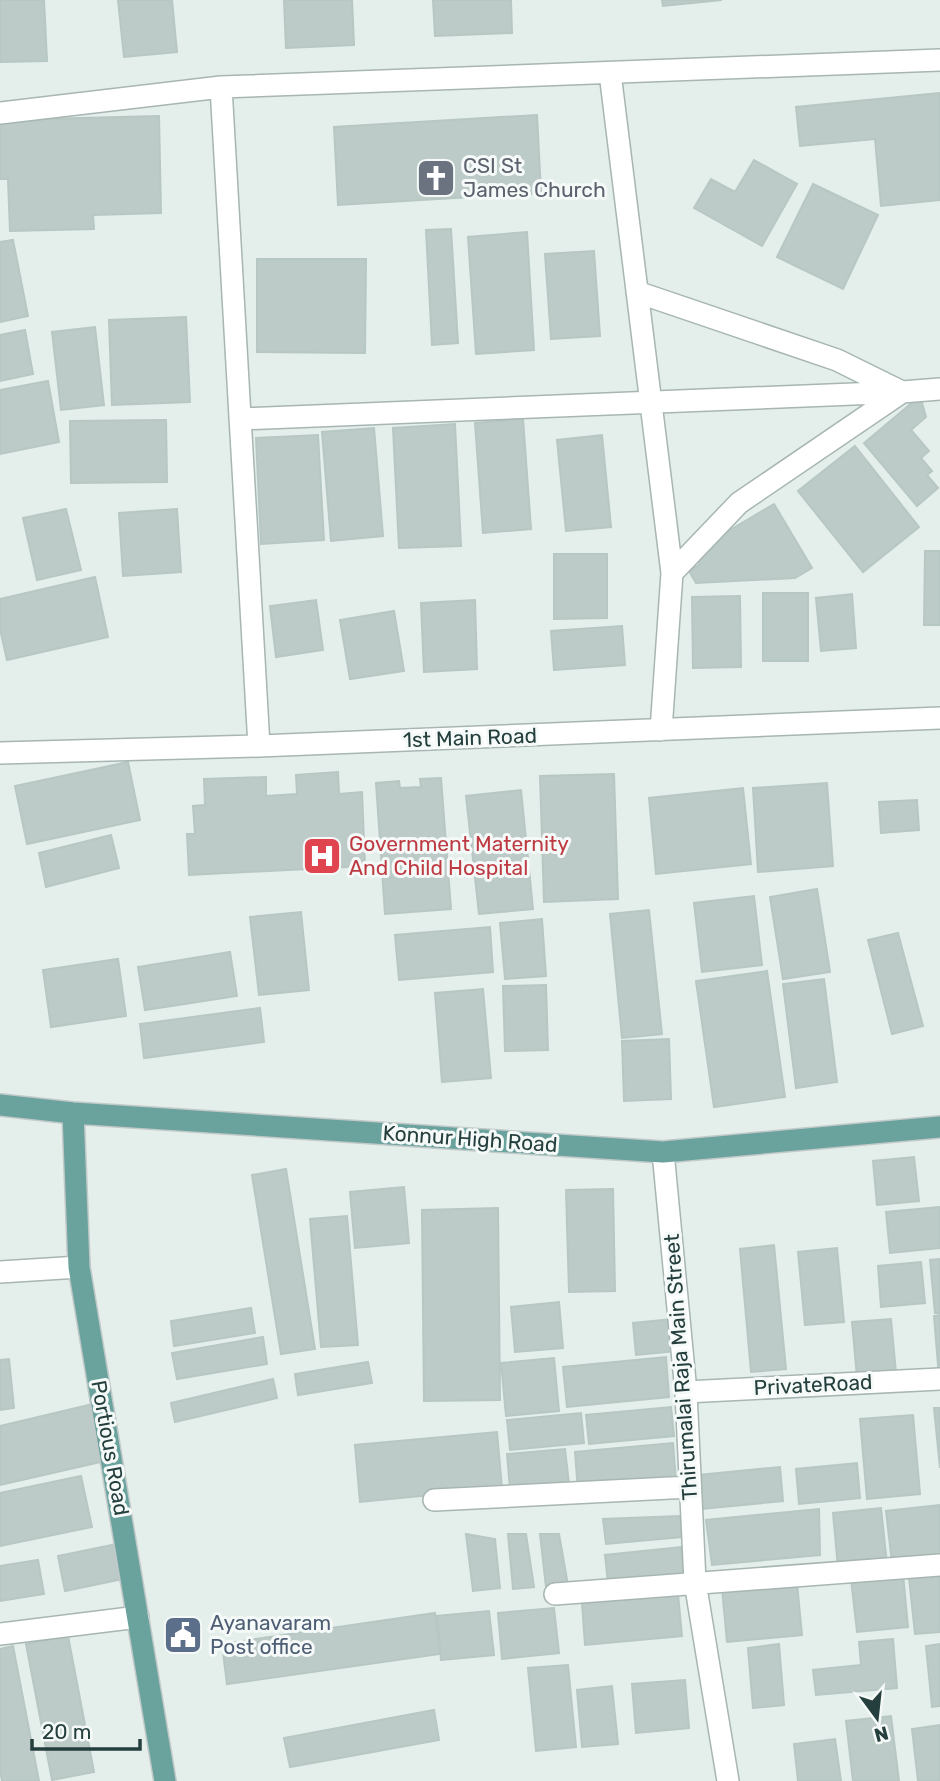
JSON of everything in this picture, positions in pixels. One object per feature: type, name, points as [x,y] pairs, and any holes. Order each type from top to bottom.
[{"type":"main road","name":"Konnur High Road","points":[[0,1105],[73,1113],[663,1152],[940,1127]]},
{"type":"main road","name":"Portious Road","points":[[73,1113],[79,1267],[165,1781]]},
{"type":"street","points":[[0,113],[221,87],[940,60]]},
{"type":"street","points":[[610,74],[672,573],[661,730]]},
{"type":"street","points":[[221,87],[259,747]]},
{"type":"street","points":[[637,292],[837,360],[902,391]]},
{"type":"street","points":[[240,419],[940,389]]},
{"type":"street","points":[[672,573],[739,503],[902,391]]},
{"type":"street","name":"1st Main Road","points":[[0,753],[259,747],[940,718]]},
{"type":"street","name":"Thirumalai Raja Main Street","points":[[663,1152],[686,1392],[695,1582],[728,1781]]},
{"type":"street","points":[[0,1272],[79,1267]]},
{"type":"street","name":"PrivateRoad","points":[[686,1392],[940,1379]]},
{"type":"street","points":[[434,1500],[690,1488]]},
{"type":"street","points":[[555,1594],[940,1565]]},
{"type":"street","points":[[0,1634],[138,1617]]},
{"type":"building","points":[[0,0],[44,0],[47,61],[0,62]]},
{"type":"building","points":[[118,0],[172,0],[177,52],[124,57]]},
{"type":"building","points":[[284,0],[352,0],[354,45],[286,48]]},
{"type":"building","points":[[433,0],[511,0],[512,33],[435,36]]},
{"type":"building","points":[[662,0],[722,0],[663,6]]},
{"type":"building","points":[[940,93],[940,200],[881,206],[875,139],[800,146],[796,107]]},
{"type":"building","points":[[537,115],[541,193],[338,205],[334,127]]},
{"type":"building","points":[[159,116],[161,213],[93,215],[94,229],[10,231],[8,179],[0,179],[0,120]]},
{"type":"building","points":[[754,160],[797,184],[762,246],[694,208],[711,179],[735,192]]},
{"type":"building","points":[[813,184],[878,215],[843,289],[777,257]]},
{"type":"building","points":[[451,229],[458,343],[432,345],[426,230]]},
{"type":"building","points":[[527,232],[534,350],[476,354],[468,237]]},
{"type":"building","points":[[13,240],[28,316],[0,322],[0,242]]},
{"type":"building","points":[[594,251],[600,336],[551,339],[545,254]]},
{"type":"building","points":[[257,259],[366,259],[365,353],[257,352]]},
{"type":"building","points":[[186,317],[190,402],[112,405],[109,320]]},
{"type":"building","points":[[95,327],[104,405],[61,410],[52,332]]},
{"type":"building","points":[[25,330],[33,374],[0,381],[0,335]]},
{"type":"building","points":[[48,381],[59,442],[0,454],[0,390]]},
{"type":"building","points":[[920,396],[926,417],[911,430],[929,451],[921,458],[932,471],[927,475],[938,488],[917,506],[864,443]]},
{"type":"building","points":[[523,419],[531,529],[483,533],[475,423]]},
{"type":"building","points":[[166,420],[167,482],[71,483],[70,421]]},
{"type":"building","points":[[455,424],[461,546],[399,548],[393,428]]},
{"type":"building","points":[[374,428],[383,536],[331,541],[322,432]]},
{"type":"building","points":[[318,435],[324,540],[261,544],[256,438]]},
{"type":"building","points":[[602,435],[611,527],[566,531],[557,440]]},
{"type":"building","points":[[855,446],[919,527],[863,572],[798,491]]},
{"type":"building","points":[[774,504],[812,568],[795,578],[696,583],[689,571],[700,564],[693,552]]},
{"type":"building","points":[[66,509],[81,570],[37,580],[23,518]]},
{"type":"building","points":[[177,509],[181,572],[123,576],[119,513]]},
{"type":"building","points":[[925,551],[940,551],[940,625],[924,625]]},
{"type":"building","points":[[554,554],[607,554],[607,618],[554,619]]},
{"type":"building","points":[[95,577],[108,637],[7,660],[0,629],[0,599]]},
{"type":"building","points":[[763,593],[808,593],[808,661],[763,661]]},
{"type":"building","points":[[852,594],[856,648],[821,651],[816,598]]},
{"type":"building","points":[[740,596],[741,667],[693,668],[692,597]]},
{"type":"building","points":[[316,600],[323,650],[276,657],[270,606]]},
{"type":"building","points":[[475,600],[477,669],[424,672],[421,603]]},
{"type":"building","points":[[394,611],[404,671],[350,679],[340,620]]},
{"type":"building","points":[[622,626],[625,665],[554,670],[551,631]]},
{"type":"building","points":[[128,762],[140,820],[27,844],[15,786]]},
{"type":"building","points":[[338,772],[339,794],[362,792],[365,866],[189,875],[187,834],[195,834],[193,806],[205,805],[204,779],[266,777],[266,796],[297,794],[296,775]]},
{"type":"building","points":[[614,774],[618,899],[544,902],[540,776]]},
{"type":"building","points":[[441,778],[451,909],[385,914],[376,783],[399,781],[400,788],[421,787],[420,779]]},
{"type":"building","points":[[827,783],[833,866],[758,872],[753,788]]},
{"type":"building","points":[[743,788],[751,864],[656,874],[649,798]]},
{"type":"building","points":[[521,790],[533,909],[479,914],[466,796]]},
{"type":"building","points":[[917,800],[919,830],[881,833],[879,802]]},
{"type":"building","points":[[111,835],[119,868],[46,887],[39,853]]},
{"type":"building","points":[[817,889],[830,972],[783,979],[770,897]]},
{"type":"building","points":[[754,896],[762,965],[702,972],[694,903]]},
{"type":"building","points":[[649,910],[662,1034],[622,1038],[610,914]]},
{"type":"building","points":[[301,912],[309,990],[259,995],[250,917]]},
{"type":"building","points":[[542,919],[546,976],[505,979],[500,923]]},
{"type":"building","points":[[490,927],[493,972],[399,980],[395,935]]},
{"type":"building","points":[[898,933],[923,1026],[892,1034],[868,940]]},
{"type":"building","points":[[230,952],[237,996],[145,1010],[138,967]]},
{"type":"building","points":[[118,959],[126,1016],[51,1027],[43,970]]},
{"type":"building","points":[[767,971],[785,1097],[714,1107],[696,981]]},
{"type":"building","points":[[824,979],[837,1082],[796,1088],[783,984]]},
{"type":"building","points":[[546,985],[548,1050],[505,1051],[503,986]]},
{"type":"building","points":[[483,989],[491,1078],[442,1082],[435,993]]},
{"type":"building","points":[[260,1008],[264,1042],[144,1058],[140,1024]]},
{"type":"building","points":[[669,1039],[671,1099],[624,1101],[622,1041]]},
{"type":"building","points":[[914,1157],[919,1201],[877,1205],[873,1161]]},
{"type":"building","points":[[286,1169],[315,1349],[281,1354],[252,1175]]},
{"type":"building","points":[[404,1187],[409,1243],[355,1248],[350,1192]]},
{"type":"building","points":[[613,1189],[615,1291],[569,1292],[566,1190]]},
{"type":"building","points":[[940,1207],[940,1248],[890,1253],[886,1212]]},
{"type":"building","points":[[498,1208],[500,1400],[424,1401],[422,1210]]},
{"type":"building","points":[[347,1216],[358,1345],[321,1347],[310,1219]]},
{"type":"building","points":[[774,1245],[786,1369],[751,1372],[740,1249]]},
{"type":"building","points":[[837,1248],[844,1322],[805,1325],[798,1252]]},
{"type":"building","points":[[940,1259],[940,1313],[935,1313],[930,1260]]},
{"type":"building","points":[[921,1262],[925,1303],[881,1307],[878,1266]]},
{"type":"building","points":[[559,1302],[563,1348],[515,1352],[511,1307]]},
{"type":"building","points":[[251,1308],[255,1333],[174,1346],[171,1321]]},
{"type":"building","points":[[940,1315],[940,1377],[939,1377],[934,1316]]},
{"type":"building","points":[[673,1319],[676,1351],[636,1355],[633,1323]]},
{"type":"building","points":[[891,1319],[896,1373],[857,1377],[852,1322]]},
{"type":"building","points":[[263,1337],[267,1364],[177,1379],[172,1353]]},
{"type":"building","points":[[666,1357],[669,1397],[567,1407],[563,1367]]},
{"type":"building","points":[[554,1358],[559,1411],[506,1416],[501,1363]]},
{"type":"building","points":[[9,1359],[14,1408],[0,1410],[0,1360]]},
{"type":"building","points":[[368,1362],[372,1383],[298,1395],[295,1374]]},
{"type":"building","points":[[273,1379],[277,1398],[175,1422],[171,1403]]},
{"type":"building","points":[[93,1404],[105,1461],[0,1485],[0,1426]]},
{"type":"building","points":[[671,1407],[674,1436],[589,1444],[586,1415]]},
{"type":"building","points":[[934,1408],[940,1408],[940,1468]]},
{"type":"building","points":[[581,1413],[584,1443],[510,1450],[507,1420]]},
{"type":"building","points":[[913,1415],[920,1494],[867,1499],[860,1419]]},
{"type":"building","points":[[497,1432],[502,1488],[360,1502],[355,1445]]},
{"type":"building","points":[[673,1443],[676,1482],[578,1491],[575,1452]]},
{"type":"building","points":[[565,1449],[569,1484],[510,1489],[507,1454]]},
{"type":"building","points":[[857,1463],[860,1498],[799,1504],[796,1469]]},
{"type":"building","points":[[780,1467],[783,1501],[702,1509],[699,1475]]},
{"type":"building","points":[[81,1476],[92,1527],[0,1546],[0,1493]]},
{"type":"building","points":[[940,1505],[940,1559],[892,1563],[886,1511]]},
{"type":"building","points":[[881,1508],[887,1564],[838,1568],[833,1513]]},
{"type":"building","points":[[819,1509],[820,1555],[712,1565],[706,1520]]},
{"type":"building","points":[[680,1516],[682,1537],[606,1544],[603,1519]]},
{"type":"building","points":[[466,1534],[495,1539],[500,1588],[473,1591]]},
{"type":"building","points":[[508,1534],[526,1534],[534,1587],[513,1589]]},
{"type":"building","points":[[540,1534],[559,1534],[568,1585],[546,1587]]},
{"type":"building","points":[[117,1544],[123,1579],[65,1591],[58,1556]]},
{"type":"building","points":[[681,1547],[684,1576],[608,1583],[605,1555]]},
{"type":"building","points":[[38,1560],[44,1594],[0,1601],[0,1566]]},
{"type":"building","points":[[903,1574],[908,1627],[857,1632],[851,1579]]},
{"type":"building","points":[[940,1575],[940,1632],[915,1634],[909,1578]]},
{"type":"building","points":[[797,1583],[802,1635],[727,1642],[722,1589]]},
{"type":"building","points":[[678,1594],[682,1636],[585,1645],[582,1603]]},
{"type":"building","points":[[554,1608],[559,1653],[502,1659],[498,1613]]},
{"type":"building","points":[[489,1611],[494,1655],[441,1660],[437,1616]]},
{"type":"building","points":[[435,1613],[440,1654],[227,1684],[222,1644]]},
{"type":"building","points":[[68,1636],[94,1772],[52,1780],[26,1644]]},
{"type":"building","points":[[893,1639],[897,1688],[816,1695],[813,1670],[861,1665],[859,1642]]},
{"type":"building","points":[[779,1644],[784,1705],[753,1708],[748,1648]]},
{"type":"building","points":[[940,1644],[940,1706],[932,1707],[926,1646]]},
{"type":"building","points":[[13,1646],[39,1781],[2,1781],[0,1649]]},
{"type":"building","points":[[568,1665],[576,1747],[536,1751],[528,1668]]},
{"type":"building","points":[[685,1680],[689,1728],[636,1733],[632,1684]]},
{"type":"building","points":[[612,1686],[618,1744],[582,1747],[577,1690]]},
{"type":"building","points":[[434,1710],[439,1740],[290,1767],[284,1738]]},
{"type":"building","points":[[891,1716],[899,1781],[853,1781],[846,1721]]},
{"type":"building","points":[[940,1725],[940,1781],[918,1781],[912,1729]]},
{"type":"building","points":[[835,1739],[841,1781],[798,1781],[794,1744]]},
{"type":"place","name":"CSI St James Church","points":[[436,178]]},
{"type":"place","name":"Government Maternity And Child Hospital","points":[[322,856]]},
{"type":"place","name":"Ayanavaram Post office","points":[[183,1635]]}]
